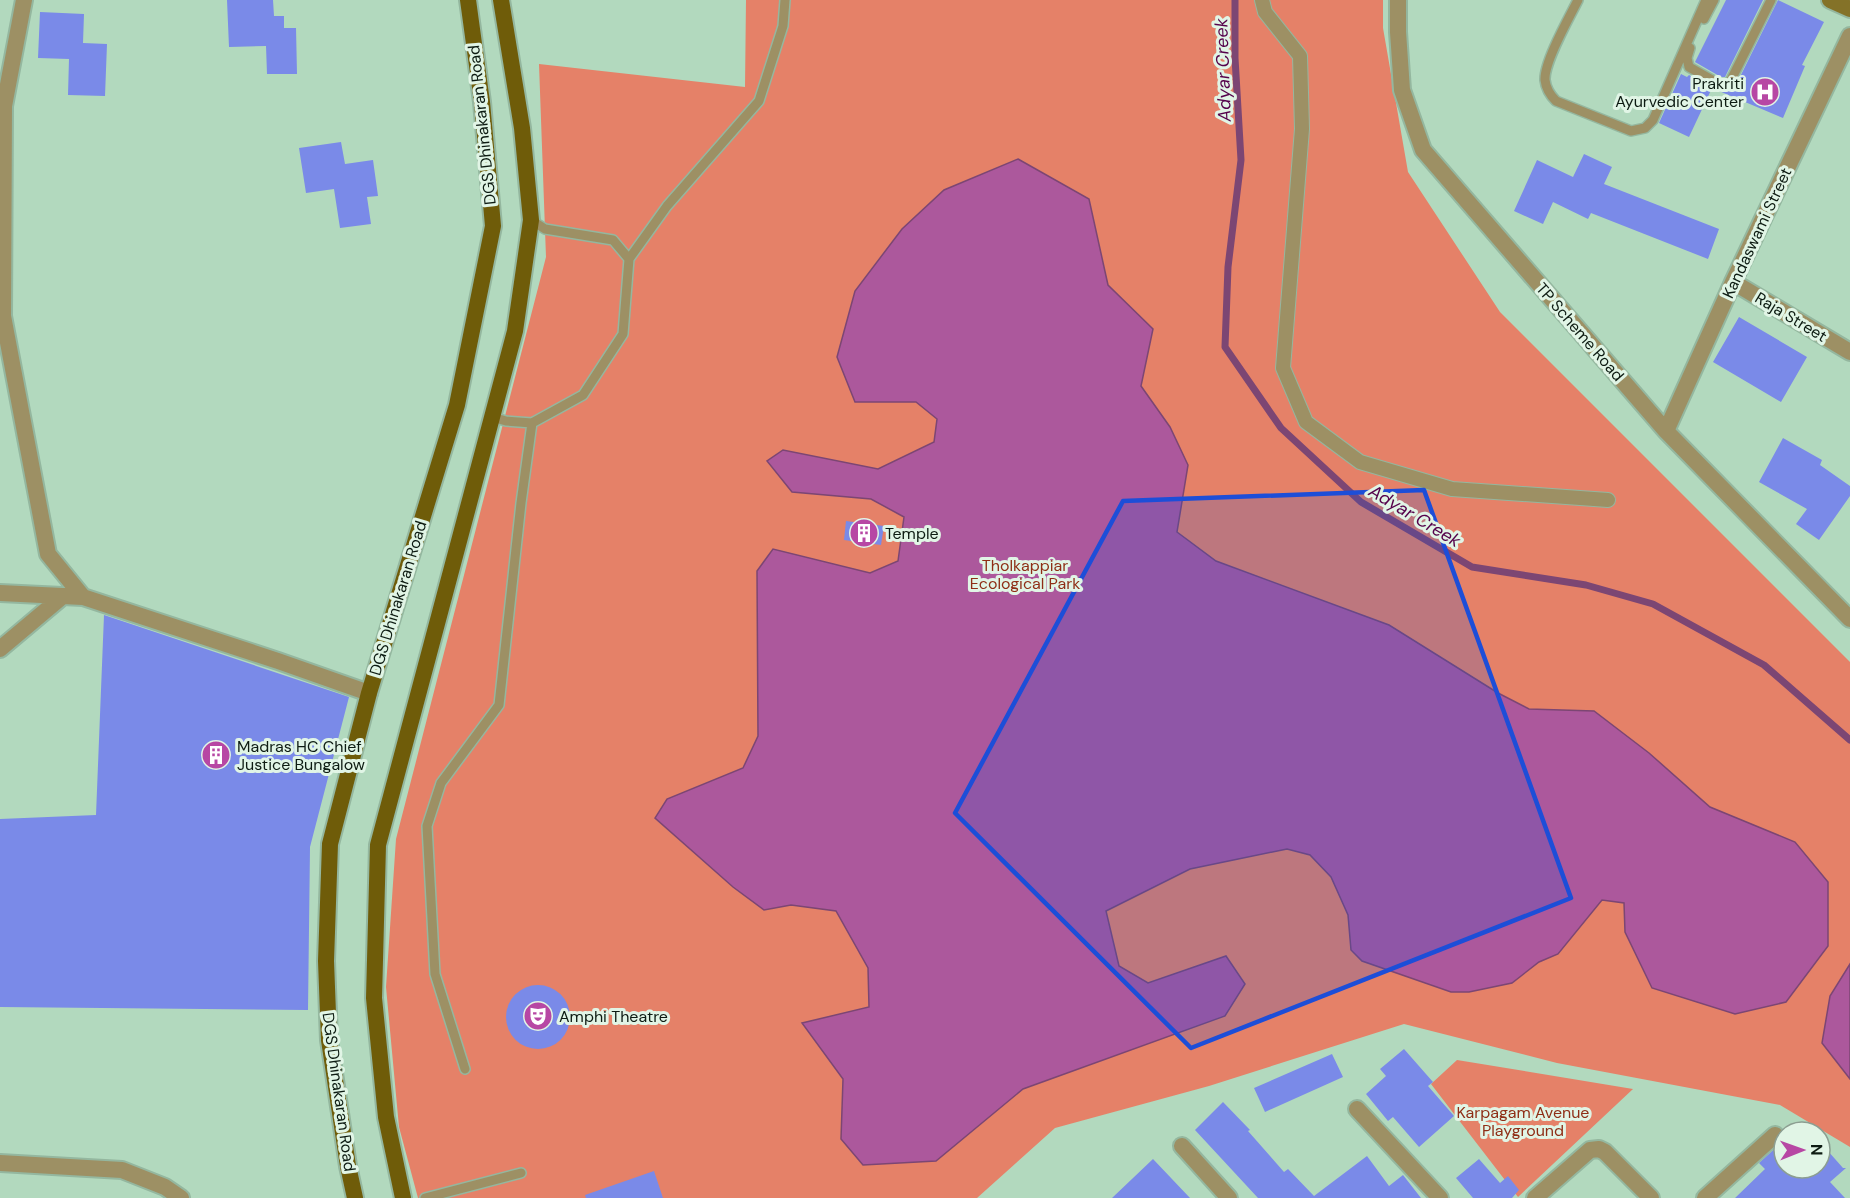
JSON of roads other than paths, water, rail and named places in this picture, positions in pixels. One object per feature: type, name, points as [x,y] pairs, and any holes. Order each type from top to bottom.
[{"type":"main road","name":"DGS Dhinakaran Road","points":[[356,1198],[348,1167],[329,1040],[326,961],[330,844],[369,693],[457,405],[493,226],[482,102],[468,0]]},
{"type":"main road","name":"DGS Dhinakaran Road","points":[[403,1198],[386,1117],[374,998],[378,845],[515,331],[531,220],[522,128],[501,0]]},
{"type":"main road","points":[[1830,0],[1850,9]]},
{"type":"street","points":[[24,0],[4,106],[3,316],[48,554],[83,597]]},
{"type":"street","points":[[1262,0],[1265,12],[1300,56],[1302,129],[1283,368],[1306,422],[1360,462],[1452,489],[1608,500]]},
{"type":"street","name":"TP Scheme Road","points":[[1398,0],[1402,90],[1423,150],[1666,431],[1850,619]]},
{"type":"street","name":"Kandaswami Street","points":[[1666,431],[1733,282],[1850,36]]},
{"type":"street","name":"Raja Street","points":[[1733,282],[1850,352]]},
{"type":"street","points":[[0,593],[83,597],[369,693]]},
{"type":"street","points":[[0,649],[63,596]]},
{"type":"street","points":[[1357,1109],[1440,1198]]},
{"type":"street","points":[[1705,1198],[1772,1138]]},
{"type":"street","points":[[1182,1146],[1229,1198]]},
{"type":"street","points":[[1535,1198],[1586,1153],[1595,1149],[1605,1152],[1651,1198]]},
{"type":"street","points":[[0,1163],[122,1170],[165,1187],[182,1198]]},
{"type":"lane","points":[[492,417],[532,423],[583,395],[623,334],[629,259],[667,206],[759,101],[783,26],[785,0]]},
{"type":"lane","points":[[1578,0],[1548,65],[1545,80],[1548,93],[1556,101],[1631,130],[1645,129],[1653,120],[1706,0]]},
{"type":"lane","points":[[1714,0],[1690,48],[1687,64],[1692,70],[1724,86],[1731,82],[1771,0]]},
{"type":"lane","points":[[531,220],[545,229],[613,240],[629,259]]},
{"type":"lane","points":[[465,1069],[435,975],[427,826],[441,783],[498,705],[532,423]]},
{"type":"lane","points":[[425,1198],[521,1173]]},
{"type":"waterway","name":"Adyar Creek","points":[[1235,0],[1235,58],[1241,160],[1228,267],[1225,347],[1281,428],[1361,502],[1472,567],[1586,585],[1653,604],[1764,665],[1850,740]]},
{"type":"place","name":"Prakriti Ayurvedic Center","points":[[1765,92]]},
{"type":"place","name":"Temple","points":[[864,533]]},
{"type":"place","name":"Madras HC Chief Justice Bungalow","points":[[216,755]]},
{"type":"place","name":"Amphi Theatre","points":[[538,1016]]},
{"type":"park label","name":"Tholkappiar Ecological Park","points":[[1025,574]]},
{"type":"park label","name":"Karpagam Avenue Playground","points":[[1523,1121]]}]
